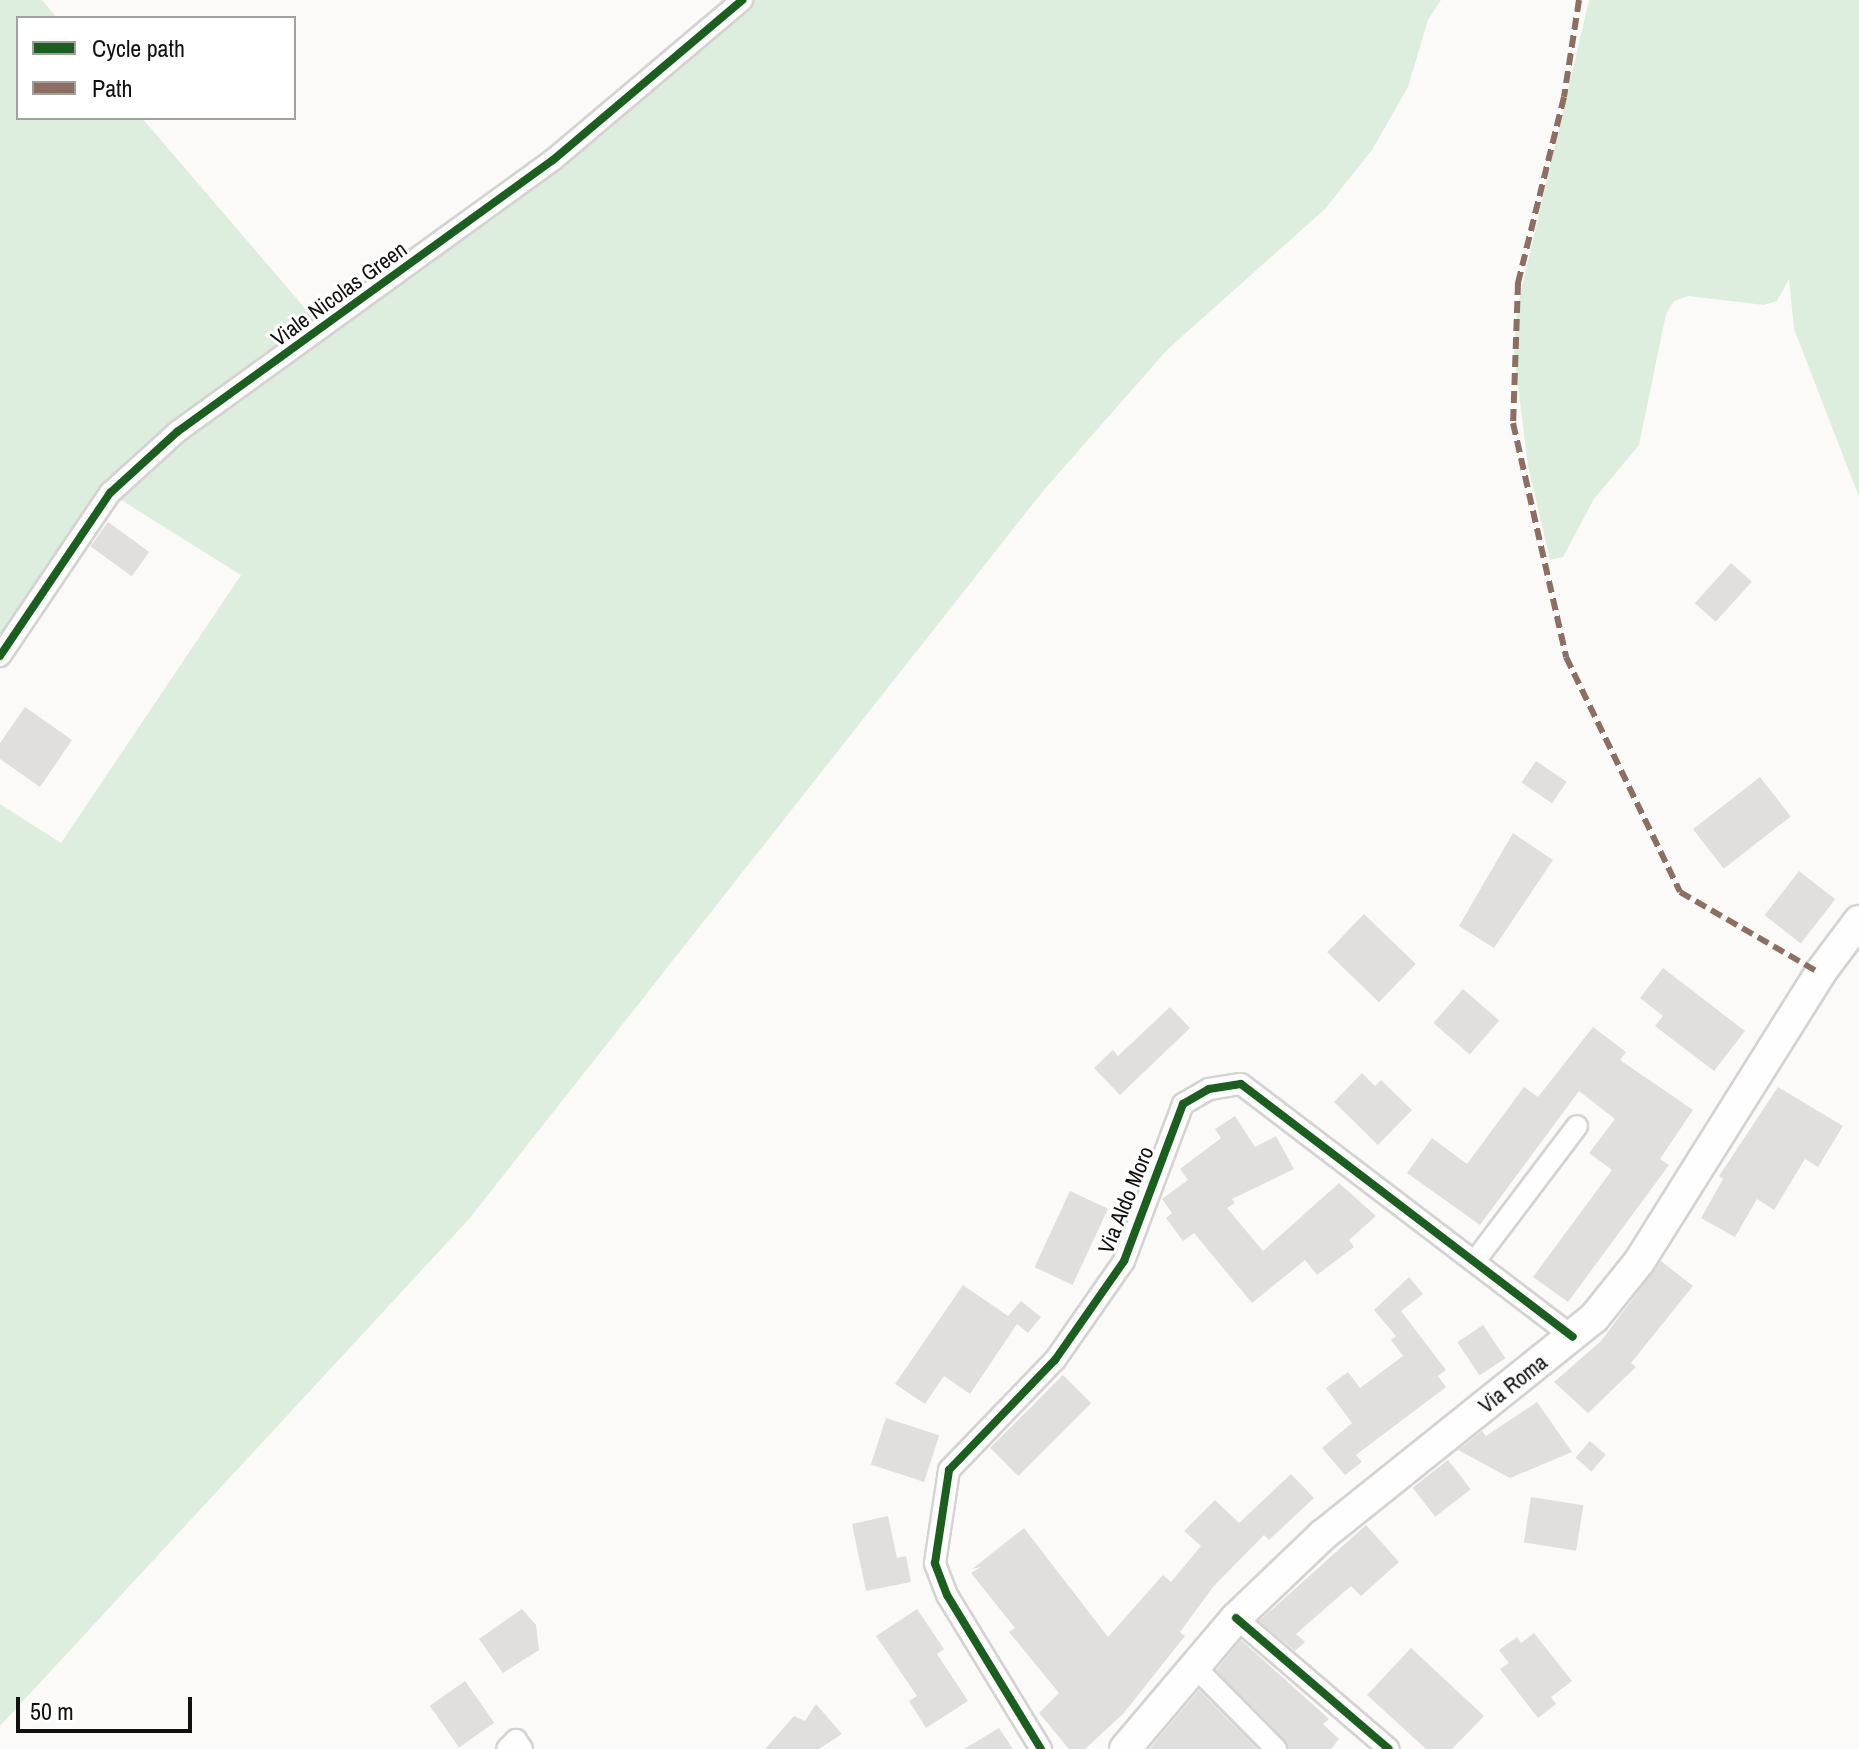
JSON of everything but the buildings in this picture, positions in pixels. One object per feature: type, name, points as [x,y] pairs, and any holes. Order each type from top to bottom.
[{"type":"street","name":"Viale Nicolas Green","points":[[0,656],[110,493],[177,432],[553,160],[742,0]]},
{"type":"street","name":"Via Roma","points":[[1125,1749],[1236,1618],[1403,1467],[1573,1337],[1639,1262],[1820,973],[1859,921]]},
{"type":"street","name":"Via Aldo Moro","points":[[1041,1749],[947,1595],[935,1563],[949,1470],[1055,1360],[1124,1261],[1183,1104],[1209,1089],[1241,1084],[1573,1337]]},
{"type":"street","points":[[1475,1261],[1577,1126]]},
{"type":"street","points":[[1236,1618],[1389,1749]]},
{"type":"street","points":[[1194,1666],[1276,1749]]},
{"type":"street","points":[[507,1749],[516,1740],[522,1749]]},
{"type":"green space","points":[[0,0],[42,0],[55,16],[16,16],[16,120],[144,120],[322,328],[742,0],[1441,0],[1428,20],[1408,87],[1372,150],[1325,209],[1168,349],[1043,491],[469,1219],[0,1726],[0,804],[61,843],[241,575],[110,493],[0,656]]},
{"type":"green space","points":[[1589,0],[1859,0],[1859,497],[1794,329],[1789,279],[1777,301],[1764,305],[1688,296],[1674,301],[1666,314],[1639,445],[1594,499],[1563,557],[1550,560],[1528,466],[1514,354],[1517,308]]},
{"type":"marked path","points":[[1579,0],[1564,97],[1518,283],[1513,423],[1566,657],[1680,892],[1820,973]]},
{"type":"cycle path","points":[[0,656],[110,493],[177,432],[553,160],[742,0]]},
{"type":"cycle path","points":[[1041,1749],[947,1595],[935,1563],[949,1470],[1055,1360],[1124,1261],[1183,1104],[1209,1089],[1241,1084],[1573,1337]]},
{"type":"cycle path","points":[[1236,1618],[1389,1749]]}]
